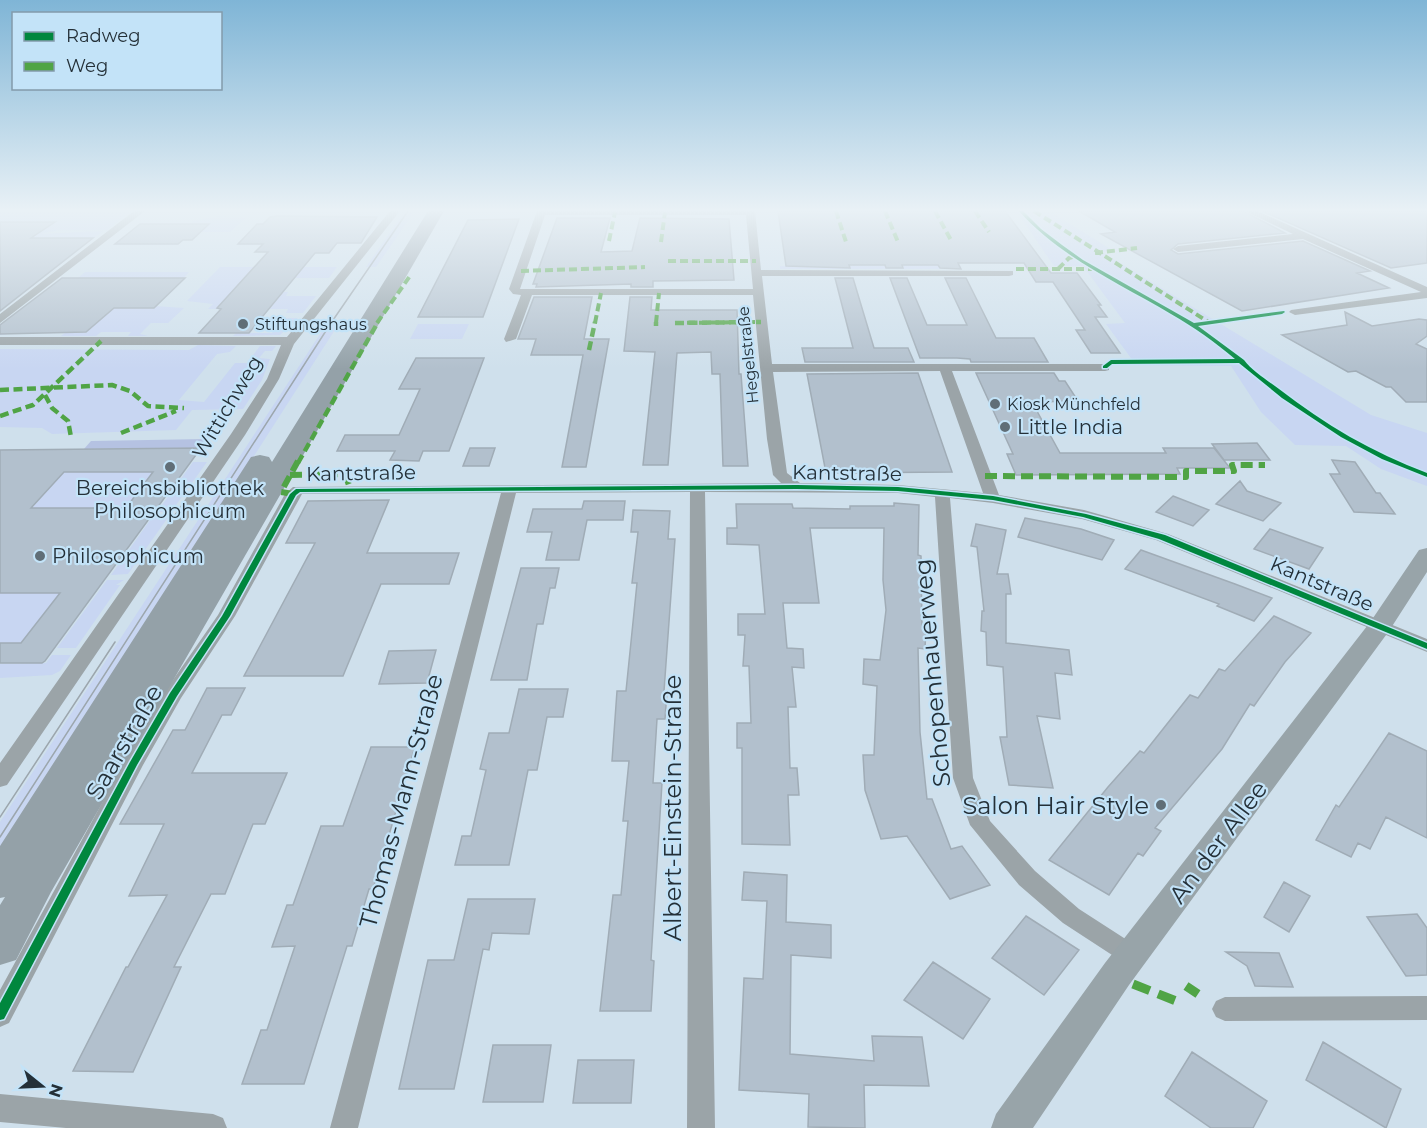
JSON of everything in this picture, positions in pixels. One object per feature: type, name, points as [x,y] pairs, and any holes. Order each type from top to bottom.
[{"type":"highway","name":"Saarstraße","points":[[0,881],[256,469],[388,264]]},
{"type":"highway","name":"Saarstraße","points":[[0,946],[278,473],[404,264]]},
{"type":"main road","name":"An der Allee","points":[[1010,1128],[1132,957],[1380,626],[1427,555]]},
{"type":"street","points":[[0,320],[72,264]]},
{"type":"street","name":"Wittichweg","points":[[0,779],[238,435],[273,379],[283,351],[350,264]]},
{"type":"street","points":[[523,264],[514,289],[527,293],[759,292]]},
{"type":"street","name":"Hegelstraße","points":[[757,264],[766,368],[780,475],[797,487]]},
{"type":"street","points":[[1364,264],[1427,293]]},
{"type":"street","points":[[758,273],[1009,273]]},
{"type":"street","points":[[510,339],[527,293]]},
{"type":"street","points":[[1295,312],[1427,293]]},
{"type":"street","points":[[0,341],[290,341]]},
{"type":"street","points":[[766,368],[1105,367]]},
{"type":"street","points":[[945,368],[993,498]]},
{"type":"street","name":"Kantstraße","points":[[293,494],[305,489],[797,487],[942,492],[993,498],[1084,515],[1162,537],[1427,646]]},
{"type":"street","name":"Thomas-Mann-Straße","points":[[344,1128],[510,488]]},
{"type":"street","name":"Albert-Einstein-Straße","points":[[697,488],[701,1128]]},
{"type":"street","name":"Schopenhauerweg","points":[[942,492],[963,778],[970,801],[981,825],[1027,878],[1071,916],[1132,957]]},
{"type":"street","name":"Saarstraße","points":[[0,1015],[133,764],[173,695],[226,616],[293,494]]},
{"type":"street","points":[[1225,1009],[1427,1008]]},
{"type":"street","points":[[0,1108],[213,1128]]},
{"type":"shaded area","points":[[0,264],[61,264],[14,300],[0,300]]},
{"type":"shaded area","points":[[368,264],[378,264],[376,267],[366,267]]},
{"type":"shaded area","points":[[1052,264],[1121,264],[1371,415],[1427,433],[1427,486],[1381,469],[1346,446],[1295,445],[1261,412],[1231,366],[1136,365],[1106,324],[1125,323],[1083,266],[1054,266]]},
{"type":"shaded area","points":[[955,265],[957,269],[780,269],[780,266]]},
{"type":"shaded area","points":[[220,267],[337,267],[329,278],[293,278],[233,292],[288,292],[286,296],[316,296],[303,313],[286,313],[288,309],[208,309],[213,304],[187,301]]},
{"type":"shaded area","points":[[85,272],[189,272],[184,278],[78,278]]},
{"type":"shaded area","points":[[36,298],[184,308],[168,323],[151,323],[140,334],[148,336],[128,336],[131,332],[101,332],[96,336],[61,336],[66,332],[86,332],[95,324],[0,335],[0,327]]},
{"type":"shaded area","points":[[249,318],[298,318],[280,335],[233,336],[236,333],[272,333],[281,321],[247,321]]},
{"type":"shaded area","points":[[328,322],[340,322],[0,852],[0,822]]},
{"type":"shaded area","points":[[418,324],[469,324],[462,339],[410,339]]},
{"type":"shaded area","points":[[198,345],[236,346],[230,352],[217,354],[179,400],[204,402],[235,363],[247,363],[260,346],[276,346],[272,351],[265,351],[259,358],[270,359],[262,380],[243,409],[192,410],[176,430],[52,434],[42,428],[0,427],[0,349],[189,350]]},
{"type":"shaded area","points":[[206,439],[200,448],[84,449],[91,441]]},
{"type":"shaded area","points":[[193,462],[207,462],[171,512],[157,512]]},
{"type":"shaded area","points":[[64,472],[153,472],[126,508],[32,508]]},
{"type":"shaded area","points":[[153,516],[169,516],[128,574],[111,575]]},
{"type":"shaded area","points":[[107,580],[124,580],[116,585],[120,585],[76,648],[57,648]]},
{"type":"shaded area","points":[[0,593],[60,593],[21,643],[0,643]]},
{"type":"shaded area","points":[[52,655],[71,655],[60,671],[52,675],[0,678],[0,664],[46,663]]},
{"type":"building","points":[[0,264],[60,264],[0,311]]},
{"type":"building","points":[[257,264],[306,264],[249,333],[199,333],[221,309],[217,308]]},
{"type":"building","points":[[446,264],[503,264],[483,317],[418,317]]},
{"type":"building","points":[[540,264],[733,264],[734,280],[653,281],[653,287],[631,287],[631,284],[536,287],[537,284],[533,284]]},
{"type":"building","points":[[786,264],[958,264],[961,269],[940,268],[938,265],[902,265],[903,268],[886,268],[885,265],[849,265],[850,268],[786,266]]},
{"type":"building","points":[[1024,264],[1044,264],[1051,273],[1077,273],[1101,305],[1098,305],[1107,317],[1095,317],[1120,353],[1091,353],[1076,330],[1085,330],[1053,282],[1036,282]]},
{"type":"building","points":[[1155,264],[1354,264],[1370,271],[1357,273],[1389,288],[1242,311]]},
{"type":"building","points":[[1381,264],[1422,264],[1391,268]]},
{"type":"building","points":[[62,278],[185,278],[154,308],[114,308],[86,332],[0,334],[0,325]]},
{"type":"building","points":[[835,278],[853,278],[874,348],[908,348],[914,362],[805,362],[802,348],[853,348]]},
{"type":"building","points":[[890,278],[907,278],[927,325],[967,325],[945,278],[966,278],[996,338],[1034,338],[1048,362],[971,362],[970,359],[920,358]]},
{"type":"building","points":[[534,297],[592,297],[584,339],[609,339],[586,467],[562,467],[583,355],[531,355],[536,339],[518,339]]},
{"type":"building","points":[[630,297],[652,297],[651,310],[737,310],[739,374],[741,374],[748,466],[723,466],[720,374],[712,374],[711,352],[677,353],[668,465],[643,465],[655,352],[624,351]]},
{"type":"building","points":[[1345,312],[1372,326],[1419,319],[1427,320],[1427,336],[1416,344],[1427,349],[1427,402],[1406,402],[1391,387],[1386,387],[1356,371],[1348,372],[1282,335],[1347,325]]},
{"type":"building","points":[[416,358],[484,358],[449,451],[423,451],[419,461],[390,460],[395,451],[337,451],[345,435],[399,435],[420,389],[399,389]]},
{"type":"building","points":[[918,373],[952,472],[826,473],[807,374]]},
{"type":"building","points":[[976,373],[1054,373],[1059,381],[1065,381],[1078,401],[1032,402],[1060,453],[1166,453],[1163,448],[1214,448],[1230,468],[1177,468],[1180,474],[1016,475],[1007,454],[1013,454]]},
{"type":"building","points":[[1257,443],[1270,460],[1224,460],[1212,444]]},
{"type":"building","name":"Philosophicum","points":[[201,448],[42,663],[0,663],[0,643],[21,643],[60,593],[0,593],[0,450]],"holes":[[[64,472],[153,472],[126,508],[31,508]]]},
{"type":"building","points":[[470,448],[495,448],[489,466],[463,466]]},
{"type":"building","points":[[1332,460],[1355,462],[1376,493],[1380,493],[1395,514],[1354,512],[1330,474],[1340,474]]},
{"type":"building","points":[[1240,481],[1247,491],[1281,503],[1263,521],[1216,504]]},
{"type":"building","points":[[1173,496],[1209,510],[1193,526],[1156,512]]},
{"type":"building","points":[[389,500],[367,553],[459,553],[449,584],[381,584],[343,676],[244,676],[315,543],[286,543],[308,501]]},
{"type":"building","points":[[584,501],[625,501],[623,520],[587,520],[579,560],[546,560],[552,532],[527,532],[533,509],[582,509]]},
{"type":"building","points":[[894,503],[919,505],[918,555],[921,556],[922,627],[926,627],[925,649],[918,648],[920,732],[927,799],[932,799],[951,849],[962,846],[990,885],[950,899],[907,836],[881,839],[865,790],[863,755],[874,755],[877,686],[863,684],[864,659],[880,660],[886,610],[883,580],[884,528],[810,528],[819,603],[783,603],[787,648],[803,649],[804,668],[792,667],[796,707],[788,707],[790,768],[797,768],[799,795],[788,795],[790,845],[742,844],[742,748],[737,748],[737,723],[751,723],[749,666],[743,666],[745,635],[738,635],[738,614],[765,614],[759,545],[727,544],[727,528],[737,528],[736,504],[792,504],[793,508],[850,509],[850,506],[894,506]]},
{"type":"building","points":[[633,510],[670,511],[668,539],[675,539],[664,691],[667,691],[665,719],[657,719],[653,783],[662,783],[651,960],[654,961],[651,1011],[600,1011],[613,895],[621,895],[628,821],[623,821],[629,761],[612,761],[617,691],[626,691],[637,583],[632,583],[638,532],[631,532]]},
{"type":"building","points":[[1025,518],[1081,529],[1114,540],[1102,560],[1018,537]]},
{"type":"building","points":[[976,524],[1006,530],[997,574],[1008,574],[1011,594],[1006,594],[1006,643],[1069,650],[1072,675],[1055,673],[1060,719],[1037,716],[1053,788],[1009,785],[1000,737],[1007,737],[1003,667],[987,665],[986,632],[981,631],[982,611],[984,611],[977,547],[971,546]]},
{"type":"building","points":[[1270,529],[1323,548],[1309,569],[1254,549]]},
{"type":"building","points":[[1141,550],[1272,598],[1254,621],[1217,606],[1219,604],[1125,569]]},
{"type":"building","points":[[521,568],[559,568],[555,588],[550,588],[543,624],[537,624],[527,680],[491,680]]},
{"type":"building","points":[[1274,616],[1311,633],[1285,662],[1254,706],[1250,704],[1222,749],[1155,828],[1161,831],[1143,856],[1138,853],[1109,895],[1049,860],[1108,787],[1140,751],[1144,753],[1190,695],[1198,698],[1219,669],[1225,671]]},
{"type":"building","points":[[436,650],[427,683],[379,684],[389,651]]},
{"type":"building","points":[[207,688],[245,688],[231,715],[222,715],[192,773],[287,773],[265,824],[253,824],[225,894],[211,894],[174,967],[181,967],[133,1072],[73,1071],[126,967],[167,895],[129,896],[164,824],[120,824],[173,730],[185,730]]},
{"type":"building","points":[[519,689],[568,689],[563,717],[547,717],[537,770],[528,770],[509,865],[455,865],[462,836],[471,836],[486,770],[480,769],[489,733],[509,733]]},
{"type":"building","points":[[1389,733],[1427,751],[1427,838],[1386,817],[1370,849],[1358,843],[1351,857],[1316,840],[1336,805],[1339,807]]},
{"type":"building","points":[[371,747],[415,747],[373,889],[369,889],[352,946],[347,946],[304,1084],[242,1084],[261,1030],[267,1030],[295,946],[272,947],[287,905],[293,905],[321,826],[343,826]]},
{"type":"building","points":[[744,872],[787,875],[786,922],[831,925],[831,958],[791,955],[790,1054],[874,1061],[872,1036],[922,1037],[929,1086],[864,1085],[865,1128],[808,1127],[809,1094],[739,1090],[744,978],[763,979],[767,901],[742,900]]},
{"type":"building","points":[[1284,882],[1310,896],[1289,932],[1264,917]]},
{"type":"building","points":[[468,899],[535,899],[529,934],[492,933],[489,950],[483,949],[454,1089],[399,1089],[428,960],[454,960]]},
{"type":"building","points":[[1417,914],[1427,928],[1427,975],[1406,976],[1367,917]]},
{"type":"building","points":[[1026,916],[1079,950],[1044,995],[992,958]]},
{"type":"building","points":[[1226,952],[1279,953],[1293,987],[1255,986],[1247,966]]},
{"type":"building","points":[[933,962],[990,999],[963,1039],[904,1000]]},
{"type":"building","points":[[1323,1042],[1401,1089],[1386,1128],[1306,1080]]},
{"type":"building","points":[[493,1045],[551,1045],[543,1102],[483,1102]]},
{"type":"building","points":[[1192,1052],[1267,1101],[1253,1128],[1211,1128],[1165,1096]]},
{"type":"building","points":[[578,1060],[634,1060],[631,1103],[573,1103]]},
{"type":"tram line","points":[[0,837],[331,323],[372,264]]},
{"type":"tram line","points":[[0,817],[115,642]]},
{"type":"marked path","points":[[1058,269],[1063,264]]},
{"type":"marked path","points":[[1117,264],[1210,323]]},
{"type":"marked path","points":[[521,271],[645,267]]},
{"type":"marked path","points":[[1016,269],[1092,269]]},
{"type":"marked path","points":[[293,494],[281,492],[377,323],[410,276]]},
{"type":"marked path","points":[[589,350],[601,293]]},
{"type":"marked path","points":[[656,326],[659,293]]},
{"type":"marked path","points":[[675,323],[761,322]]},
{"type":"marked path","points":[[0,416],[33,405],[101,341]]},
{"type":"marked path","points":[[0,390],[81,384],[112,385],[130,391],[148,406],[184,408]]},
{"type":"marked path","points":[[45,395],[52,408],[68,421],[71,437]]},
{"type":"marked path","points":[[121,433],[176,411]]},
{"type":"marked path","points":[[985,476],[1186,477],[1186,471],[1234,471],[1232,465],[1265,465]]},
{"type":"marked path","points":[[290,475],[345,474],[350,488]]},
{"type":"marked path","points":[[1133,984],[1176,1001]]},
{"type":"marked path","points":[[1186,986],[1198,994]]},
{"type":"cycle path","points":[[1086,264],[1173,312],[1205,333],[1285,396],[1343,436],[1384,458],[1427,475]]},
{"type":"cycle path","points":[[1194,325],[1282,312]]},
{"type":"cycle path","points":[[1105,367],[1111,362],[1242,361]]},
{"type":"cycle path","points":[[0,1015],[133,764],[173,695],[226,616],[293,494],[298,490],[797,487],[898,489],[993,498],[1084,515],[1162,537],[1427,646]]},
{"type":"place","name":"Stiftungshaus","points":[[243,324]]},
{"type":"place","name":"Kiosk Münchfeld","points":[[995,404]]},
{"type":"place","name":"Little India","points":[[1005,427]]},
{"type":"place","name":"Bereichsbibliothek Philosophicum","points":[[170,467]]},
{"type":"place","name":"Philosophicum","points":[[40,556]]},
{"type":"place","name":"Salon Hair Style","points":[[1161,805]]}]
